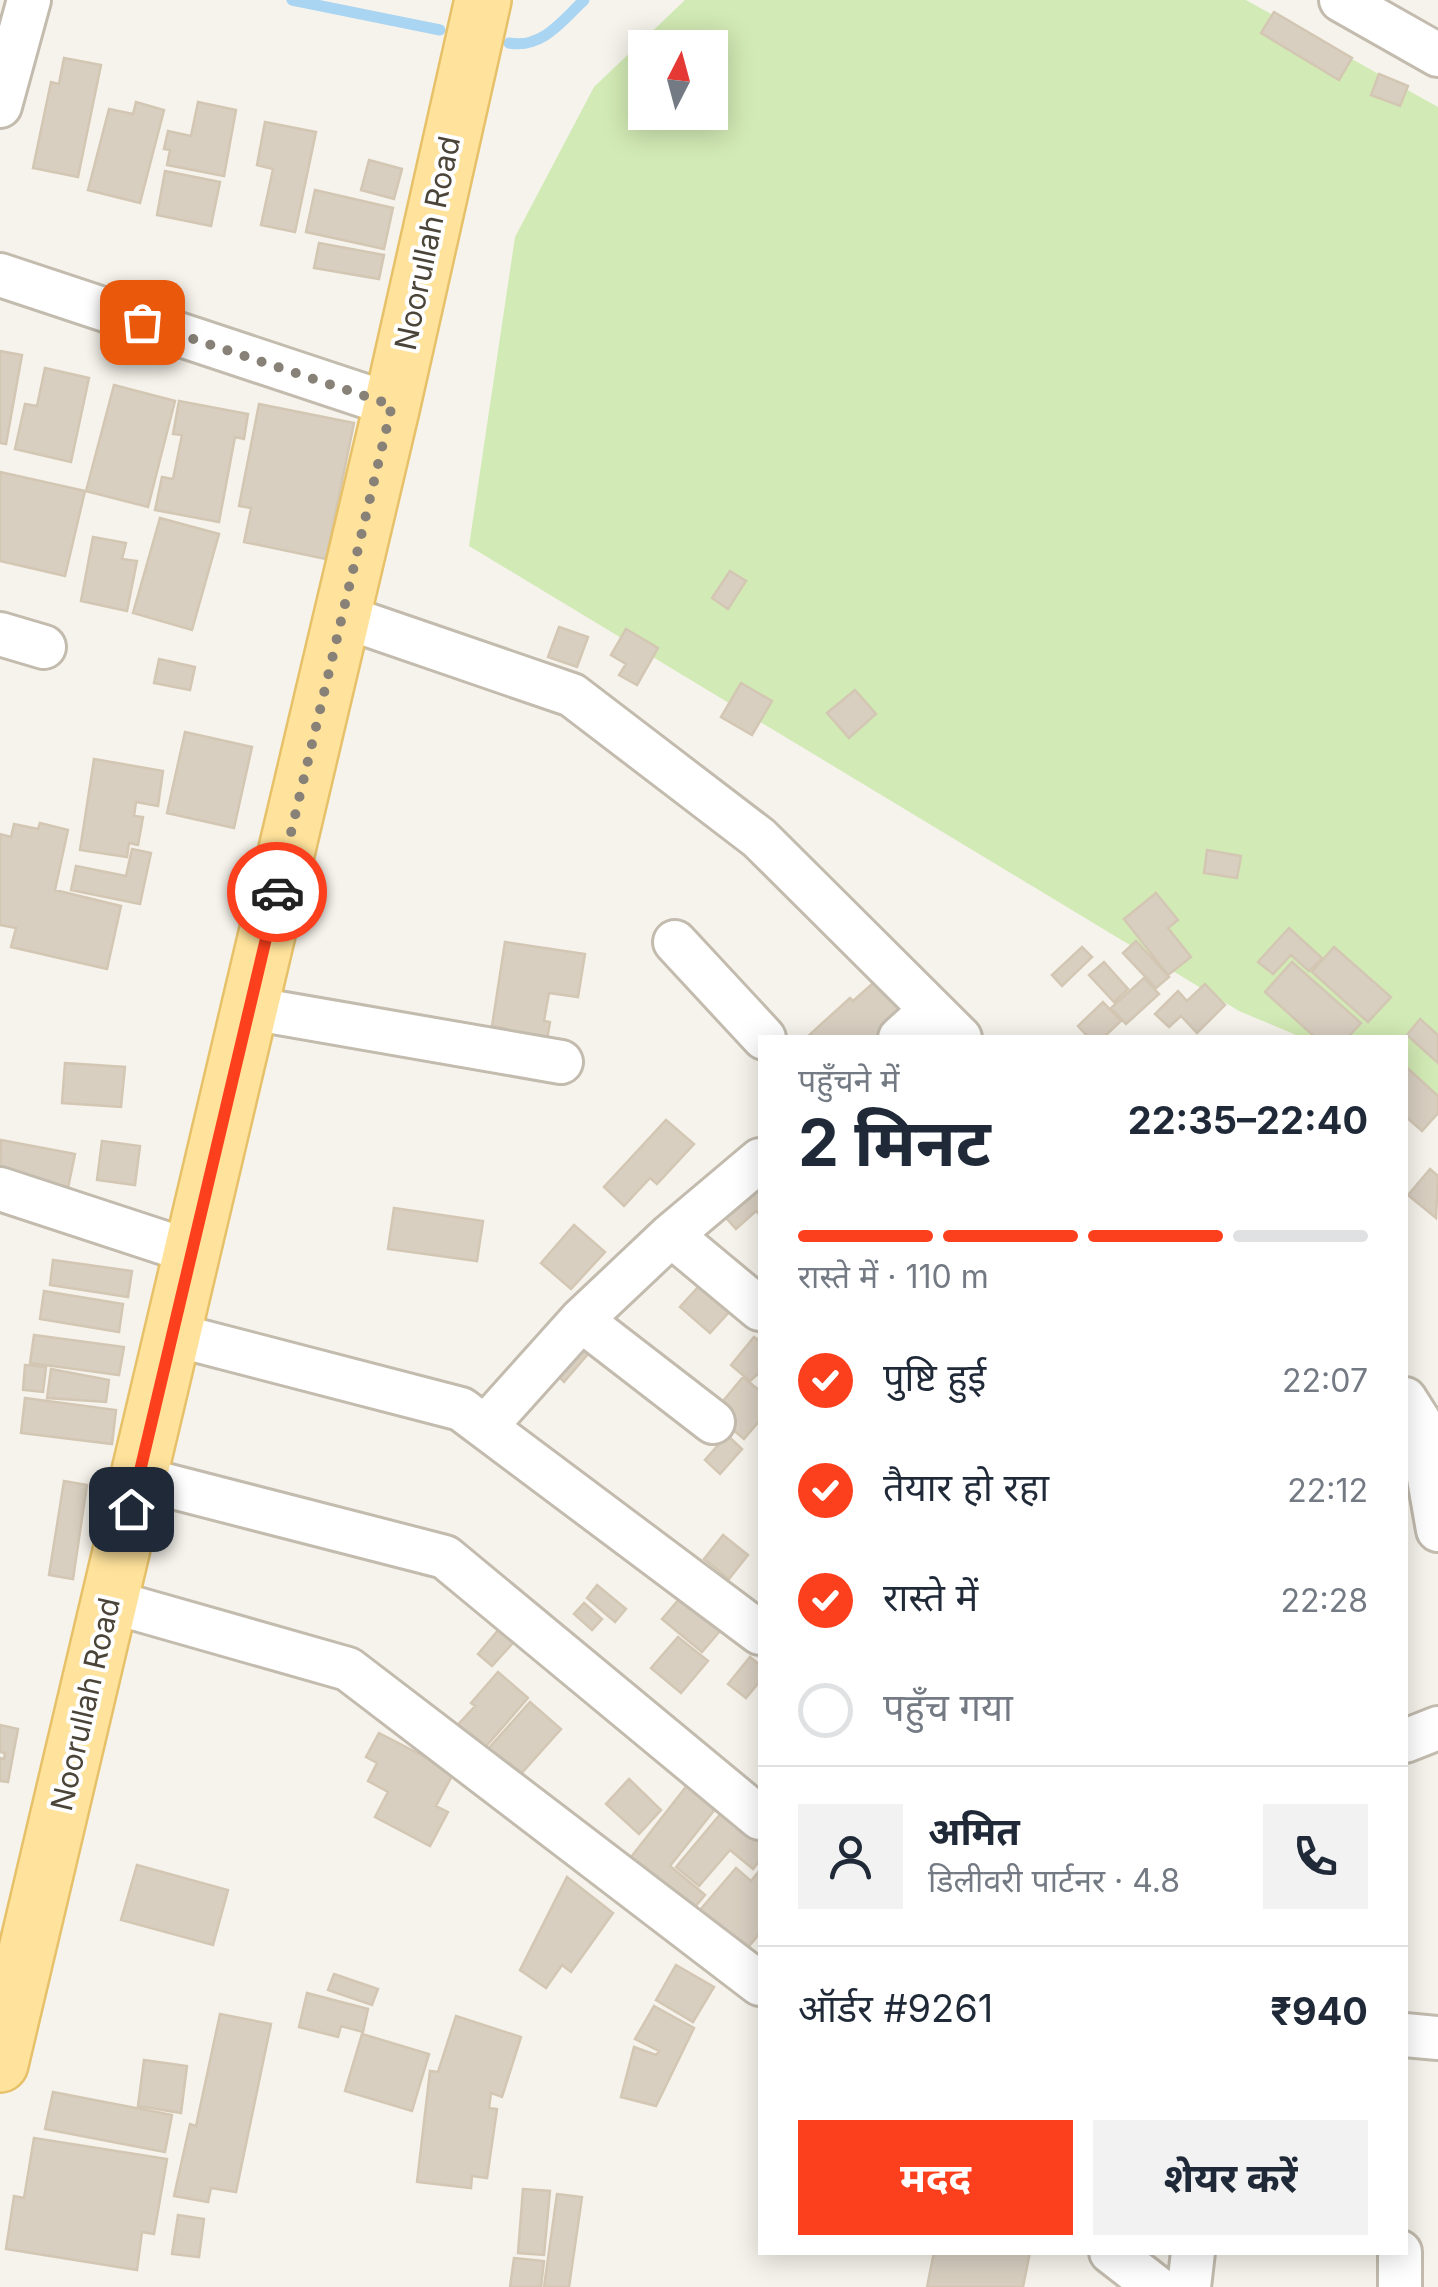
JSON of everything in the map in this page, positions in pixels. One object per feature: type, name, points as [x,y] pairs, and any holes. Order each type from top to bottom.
[{"type":"main road","name":"Noorullah Road","points":[[0,2064],[484,0]]},
{"type":"street","points":[[0,106],[29,0]]},
{"type":"street","points":[[1341,0],[1438,55]]},
{"type":"street","points":[[0,275],[392,405]]},
{"type":"street","points":[[342,616],[572,695],[759,838],[930,1028]]},
{"type":"street","points":[[0,634],[44,648]]},
{"type":"street","points":[[675,942],[761,1035]]},
{"type":"street","points":[[250,1008],[562,1062]]},
{"type":"street","points":[[484,1428],[581,1320],[758,1162]]},
{"type":"street","points":[[0,1189],[192,1252]]},
{"type":"street","points":[[672,1236],[758,1308]]},
{"type":"street","points":[[581,1320],[713,1422]]},
{"type":"street","points":[[172,1334],[460,1409],[758,1633]]},
{"type":"street","points":[[1408,1404],[1419,1421],[1438,1530]]},
{"type":"street","points":[[138,1478],[445,1557],[758,1816]]},
{"type":"street","points":[[109,1601],[348,1669],[758,1982]]},
{"type":"street","points":[[1408,1741],[1438,1728]]},
{"type":"street","points":[[1408,2035],[1438,2038]]},
{"type":"street","points":[[1115,2255],[1156,2287]]},
{"type":"street","points":[[1189,2287],[1193,2255]]},
{"type":"street","points":[[1400,2255],[1400,2287]]},
{"type":"green space","points":[[685,0],[1246,0],[1438,107],[1438,1095],[1408,1082],[1408,1035],[1296,1035],[1239,1011],[469,546],[515,237],[594,87],[628,54],[628,130],[728,130],[728,30],[654,30]]},
{"type":"building","points":[[1274,12],[1352,58],[1339,80],[1261,33]]},
{"type":"building","points":[[64,58],[101,65],[78,177],[33,168],[51,82],[59,84]]},
{"type":"building","points":[[1379,74],[1408,86],[1400,106],[1371,95]]},
{"type":"building","points":[[136,102],[164,110],[140,203],[88,190],[109,109],[133,114]]},
{"type":"building","points":[[198,102],[236,110],[224,176],[167,165],[170,150],[164,149],[168,131],[191,136]]},
{"type":"building","points":[[265,122],[316,132],[295,232],[261,225],[273,169],[257,165]]},
{"type":"building","points":[[369,160],[402,169],[394,199],[361,190]]},
{"type":"building","points":[[165,171],[220,182],[211,226],[157,215]]},
{"type":"building","points":[[315,190],[393,208],[384,249],[306,232]]},
{"type":"building","points":[[319,243],[384,255],[379,279],[314,268]]},
{"type":"building","points":[[0,351],[22,355],[6,444],[0,443]]},
{"type":"building","points":[[45,368],[89,378],[71,462],[15,449],[25,404],[37,406]]},
{"type":"building","points":[[114,385],[175,401],[148,507],[86,491]]},
{"type":"building","points":[[179,401],[248,414],[244,439],[235,437],[219,522],[155,510],[162,477],[173,479],[182,435],[173,434]]},
{"type":"building","points":[[259,404],[354,423],[326,559],[244,542],[251,508],[239,506]]},
{"type":"building","points":[[0,472],[85,491],[65,576],[0,561]]},
{"type":"building","points":[[160,518],[219,534],[192,630],[133,613]]},
{"type":"building","points":[[93,537],[126,543],[122,559],[137,561],[127,611],[81,601]]},
{"type":"building","points":[[730,571],[746,581],[728,609],[712,598]]},
{"type":"building","points":[[559,627],[588,637],[577,667],[548,657]]},
{"type":"building","points":[[626,629],[658,648],[637,685],[619,675],[626,664],[611,655]]},
{"type":"building","points":[[159,659],[195,667],[190,690],[154,683]]},
{"type":"building","points":[[741,683],[772,701],[752,735],[721,717]]},
{"type":"building","points":[[855,690],[876,714],[849,738],[827,713]]},
{"type":"building","points":[[185,732],[252,747],[234,828],[167,813]]},
{"type":"building","points":[[94,759],[163,771],[158,806],[136,802],[134,816],[143,817],[138,845],[129,843],[127,857],[80,850]]},
{"type":"building","points":[[40,823],[68,830],[55,890],[121,906],[107,969],[11,947],[16,928],[0,925],[0,834],[11,837],[14,824],[38,829]]},
{"type":"building","points":[[132,849],[151,853],[140,904],[71,890],[76,866],[126,876]]},
{"type":"building","points":[[1207,850],[1241,856],[1237,878],[1204,873]]},
{"type":"building","points":[[1156,893],[1178,920],[1168,928],[1191,957],[1168,975],[1124,919]]},
{"type":"building","points":[[1289,928],[1322,958],[1309,971],[1291,955],[1273,974],[1258,962]]},
{"type":"building","points":[[1136,941],[1169,977],[1156,988],[1123,953]]},
{"type":"building","points":[[505,942],[585,954],[578,997],[549,993],[544,1021],[550,1022],[544,1057],[500,1050],[504,1028],[492,1026]]},
{"type":"building","points":[[1082,947],[1092,957],[1062,986],[1052,975]]},
{"type":"building","points":[[1334,947],[1391,997],[1368,1022],[1312,972]]},
{"type":"building","points":[[1104,962],[1128,989],[1114,1002],[1089,975]]},
{"type":"building","points":[[1292,962],[1361,1023],[1350,1035],[1313,1035],[1265,992]]},
{"type":"building","points":[[880,977],[913,1012],[890,1035],[809,1035],[850,998],[853,1001]]},
{"type":"building","points":[[1144,978],[1159,994],[1126,1024],[1111,1008]]},
{"type":"building","points":[[1205,984],[1225,1005],[1197,1033],[1181,1016],[1169,1027],[1155,1014],[1178,991],[1187,1001]]},
{"type":"building","points":[[1103,1002],[1121,1021],[1106,1035],[1086,1035],[1078,1026]]},
{"type":"building","points":[[1420,1019],[1438,1035],[1438,1063],[1408,1035]]},
{"type":"building","points":[[65,1063],[125,1067],[121,1107],[62,1103]]},
{"type":"building","points":[[1408,1069],[1438,1096],[1438,1113],[1422,1131],[1408,1119]]},
{"type":"building","points":[[666,1120],[694,1144],[657,1184],[650,1178],[624,1206],[604,1187]]},
{"type":"building","points":[[1,1140],[75,1154],[68,1188],[0,1175]]},
{"type":"building","points":[[102,1141],[140,1146],[135,1185],[97,1180]]},
{"type":"building","points":[[1430,1169],[1438,1176],[1436,1218],[1408,1195]]},
{"type":"building","points":[[758,1170],[758,1213],[736,1229],[717,1208]]},
{"type":"building","points":[[394,1208],[483,1221],[477,1261],[388,1249]]},
{"type":"building","points":[[574,1225],[605,1252],[571,1289],[541,1263]]},
{"type":"building","points":[[53,1260],[132,1271],[128,1297],[50,1285]]},
{"type":"building","points":[[700,1285],[730,1311],[710,1333],[680,1307]]},
{"type":"building","points":[[44,1291],[123,1304],[119,1332],[40,1319]]},
{"type":"building","points":[[34,1335],[124,1347],[119,1375],[30,1363]]},
{"type":"building","points":[[754,1337],[758,1340],[758,1374],[750,1381],[731,1365]]},
{"type":"building","points":[[595,1346],[564,1382],[546,1364],[573,1347]]},
{"type":"building","points":[[25,1365],[46,1367],[43,1392],[23,1390]]},
{"type":"building","points":[[51,1369],[109,1380],[106,1402],[47,1398]]},
{"type":"building","points":[[743,1377],[758,1389],[758,1422],[744,1439],[713,1413]]},
{"type":"building","points":[[25,1398],[116,1410],[112,1444],[21,1433]]},
{"type":"building","points":[[727,1435],[742,1449],[720,1474],[705,1460]]},
{"type":"building","points":[[64,1481],[87,1485],[73,1579],[49,1575]]},
{"type":"building","points":[[723,1535],[748,1555],[729,1579],[704,1559]]},
{"type":"building","points":[[597,1585],[626,1609],[615,1622],[587,1598]]},
{"type":"building","points":[[680,1598],[720,1631],[702,1652],[662,1619]]},
{"type":"building","points":[[584,1603],[602,1619],[592,1630],[574,1614]]},
{"type":"building","points":[[505,1622],[520,1635],[492,1666],[478,1654]]},
{"type":"building","points":[[678,1637],[708,1661],[681,1693],[651,1668]]},
{"type":"building","points":[[750,1657],[758,1663],[758,1683],[746,1698],[728,1684]]},
{"type":"building","points":[[498,1672],[528,1698],[482,1751],[455,1728]]},
{"type":"building","points":[[530,1702],[561,1729],[511,1785],[480,1758]]},
{"type":"building","points":[[0,1725],[18,1729],[8,1782],[0,1781],[0,1758],[4,1759],[5,1753],[0,1752]]},
{"type":"building","points":[[379,1733],[454,1772],[436,1806],[448,1812],[430,1846],[375,1817],[388,1792],[368,1781],[377,1763],[366,1757]]},
{"type":"building","points":[[629,1779],[661,1810],[639,1834],[606,1804]]},
{"type":"building","points":[[692,1779],[720,1803],[670,1866],[705,1895],[679,1926],[617,1875]]},
{"type":"building","points":[[728,1805],[758,1829],[758,1863],[753,1869],[730,1850],[699,1886],[676,1867]]},
{"type":"building","points":[[137,1865],[228,1890],[213,1945],[121,1920]]},
{"type":"building","points":[[736,1868],[751,1881],[758,1872],[758,1935],[735,1963],[688,1924]]},
{"type":"building","points":[[567,1877],[613,1913],[571,1972],[562,1965],[546,1988],[520,1970]]},
{"type":"building","points":[[676,1965],[714,1987],[693,2022],[656,2000]]},
{"type":"building","points":[[334,1974],[378,1989],[372,2005],[328,1990]]},
{"type":"building","points":[[307,1993],[368,2009],[363,2032],[341,2026],[338,2037],[299,2027]]},
{"type":"building","points":[[654,2006],[694,2028],[656,2106],[621,2097],[634,2047],[656,2055],[659,2051],[635,2039]]},
{"type":"building","points":[[220,2014],[271,2024],[236,2192],[211,2188],[208,2202],[174,2196],[190,2124],[196,2126]]},
{"type":"building","points":[[456,2016],[521,2037],[502,2097],[491,2093],[489,2108],[497,2109],[487,2178],[472,2176],[471,2188],[417,2182],[430,2071],[438,2072]]},
{"type":"building","points":[[362,2034],[429,2054],[412,2111],[345,2091]]},
{"type":"building","points":[[144,2060],[187,2066],[181,2113],[138,2106]]},
{"type":"building","points":[[53,2092],[172,2115],[165,2152],[45,2129]]},
{"type":"building","points":[[34,2138],[167,2159],[154,2234],[142,2232],[137,2270],[6,2249],[14,2196],[24,2198]]},
{"type":"building","points":[[523,2189],[550,2191],[544,2255],[518,2253]]},
{"type":"building","points":[[557,2194],[582,2197],[569,2287],[544,2287]]},
{"type":"building","points":[[178,2215],[204,2219],[199,2257],[172,2254]]},
{"type":"building","points":[[933,2255],[1029,2255],[1023,2287],[927,2287]]},
{"type":"building","points":[[514,2258],[544,2261],[541,2287],[510,2287]]},
{"type":"waterway","points":[[292,0],[440,30]]},
{"type":"waterway","points":[[509,43],[541,38],[584,0]]},
{"type":"way so far","points":[[142,322],[392,405],[277,892]]},
{"type":"route","points":[[131,1509],[277,892]]}]
